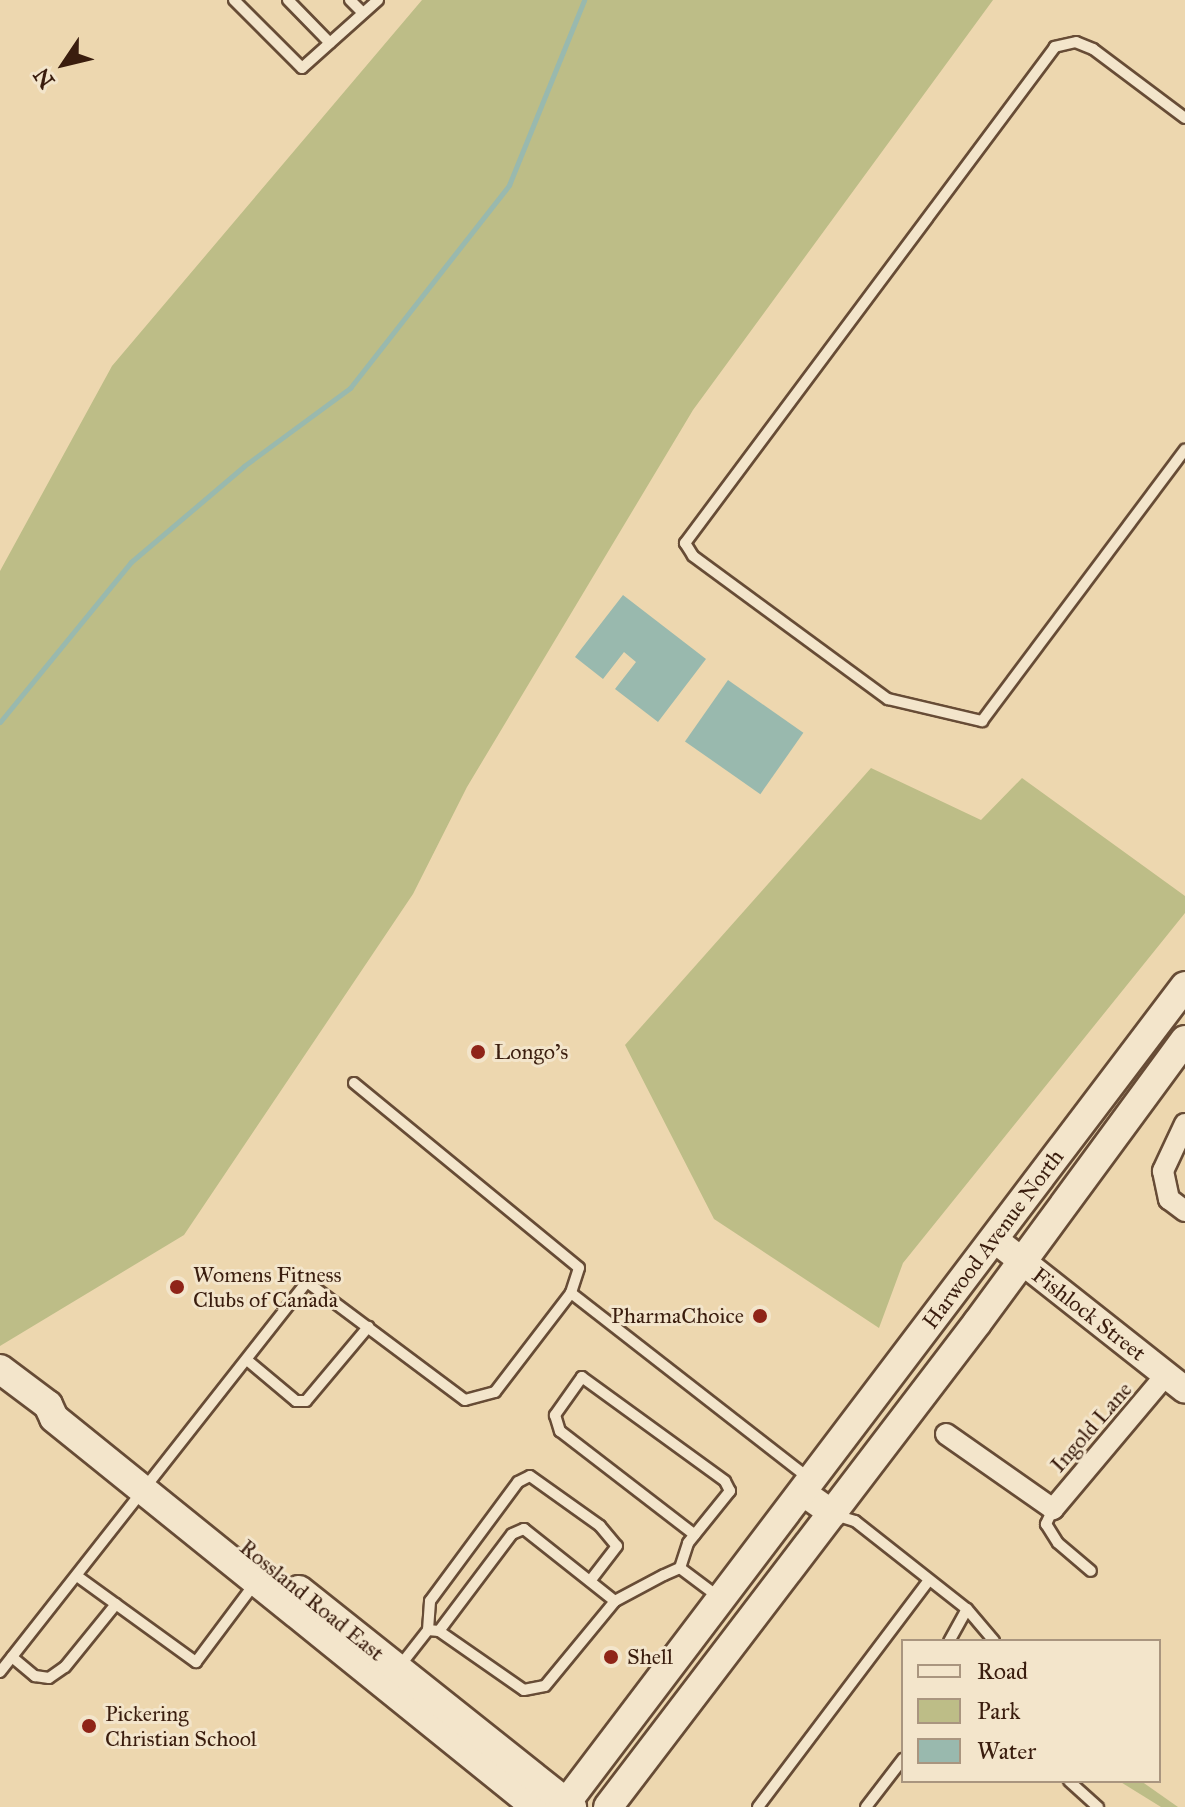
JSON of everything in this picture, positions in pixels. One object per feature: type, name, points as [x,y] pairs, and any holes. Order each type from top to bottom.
[{"type":"main road","name":"Harwood Avenue North","points":[[568,1805],[1185,986]]},
{"type":"main road","name":"Harwood Avenue North","points":[[608,1807],[844,1518],[857,1482],[1185,1040]]},
{"type":"main road","name":"Rossland Road East","points":[[0,1369],[48,1405],[54,1418],[151,1483],[398,1668],[568,1805]]},
{"type":"main road","name":"Rossland Road East","points":[[151,1483],[257,1580],[536,1807]]},
{"type":"street","points":[[1185,1124],[1163,1171],[1169,1199],[1185,1211]]},
{"type":"street","name":"Fishlock Street","points":[[994,1239],[1176,1382]]},
{"type":"street","name":"Ingold Lane","points":[[1053,1509],[1176,1382]]},
{"type":"street","points":[[946,1434],[1053,1509]]},
{"type":"street","points":[[807,1487],[844,1518]]},
{"type":"lane","points":[[234,0],[302,68],[378,0]]},
{"type":"lane","points":[[288,0],[330,43]]},
{"type":"lane","points":[[350,0],[363,13]]},
{"type":"lane","points":[[1185,118],[1093,49],[1076,42],[1055,47],[688,532],[685,543],[693,556],[888,699],[982,721],[1185,450]]},
{"type":"lane","points":[[0,1672],[307,1282],[465,1400],[495,1392],[571,1293],[579,1268],[354,1083]]},
{"type":"lane","points":[[571,1293],[807,1487]]},
{"type":"lane","points":[[247,1360],[296,1401],[306,1401],[368,1327]]},
{"type":"lane","points":[[590,1581],[617,1546],[600,1526],[530,1476],[518,1482],[430,1601],[434,1630],[524,1690],[545,1686],[615,1601],[680,1568],[695,1535],[730,1491],[725,1481],[607,1391],[582,1377],[555,1415],[560,1431],[695,1535]]},
{"type":"lane","points":[[1053,1509],[1046,1524],[1058,1543],[1091,1571]]},
{"type":"lane","points":[[844,1518],[967,1609],[992,1639]]},
{"type":"lane","points":[[398,1668],[434,1630],[512,1534],[524,1529],[615,1601]]},
{"type":"lane","points":[[680,1568],[721,1599]]},
{"type":"lane","points":[[77,1576],[196,1662],[257,1580]]},
{"type":"lane","points":[[758,1807],[928,1581]]},
{"type":"lane","points":[[12,1657],[35,1676],[49,1678],[65,1667],[116,1604]]},
{"type":"lane","points":[[950,1639],[967,1609]]},
{"type":"lane","points":[[866,1807],[901,1762]]},
{"type":"lane","points":[[1071,1783],[1098,1807]]},
{"type":"green space","points":[[422,0],[993,0],[693,410],[467,787],[413,894],[184,1235],[0,1346],[0,571],[112,366]]},
{"type":"green space","points":[[871,768],[981,820],[1022,778],[1185,896],[1185,913],[903,1263],[879,1328],[714,1219],[625,1045]]},
{"type":"green space","points":[[1122,1783],[1144,1783],[1178,1807],[1161,1807]]},
{"type":"water","points":[[623,595],[706,659],[658,722],[615,689],[636,662],[624,652],[603,679],[575,657]]},
{"type":"water","points":[[728,680],[803,733],[760,794],[685,741]]},
{"type":"waterway","points":[[0,722],[131,562],[244,466],[350,388],[509,185],[584,0]]},
{"type":"place","name":"Longo's","points":[[478,1052]]},
{"type":"place","name":"Womens Fitness Clubs of Canada","points":[[177,1287]]},
{"type":"place","name":"PharmaChoice","points":[[760,1316]]},
{"type":"place","name":"Shell","points":[[611,1657]]},
{"type":"place","name":"Pickering Christian School","points":[[89,1726]]}]
